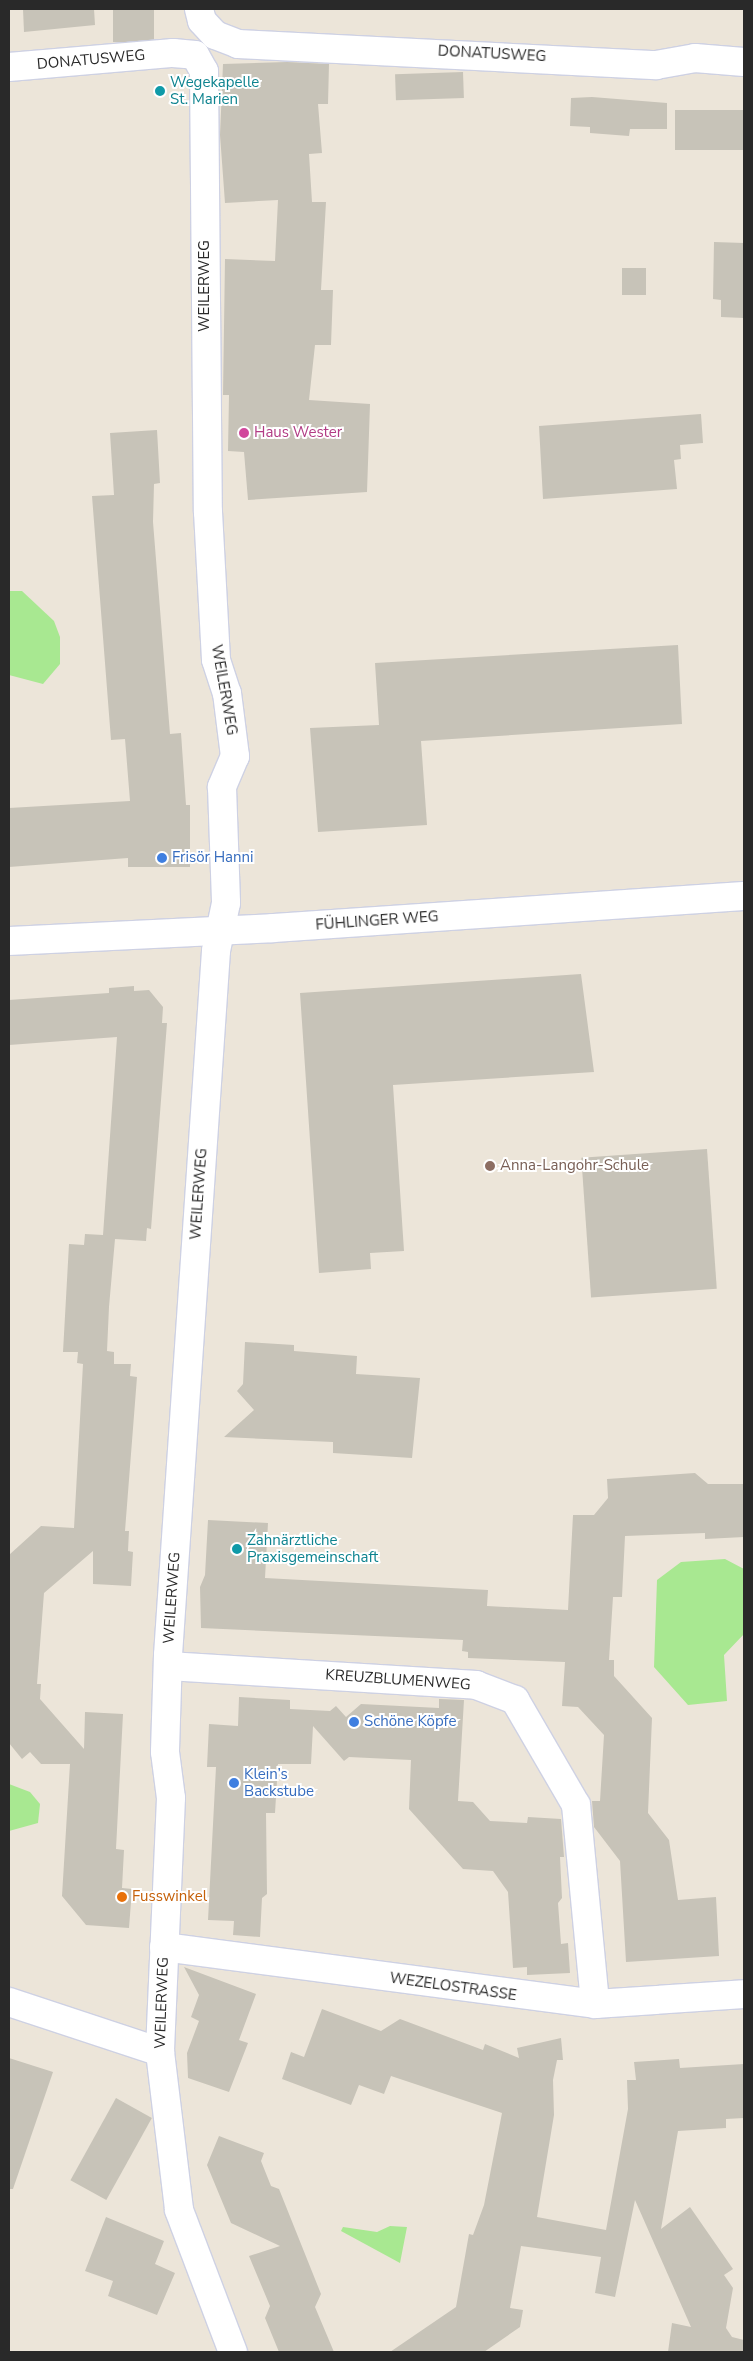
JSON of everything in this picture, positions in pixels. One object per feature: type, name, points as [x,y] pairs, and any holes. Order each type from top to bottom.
[{"type":"street","name":"DONATUSWEG","points":[[199,9],[202,21],[215,35],[238,44],[656,65],[695,58],[744,62]]},
{"type":"street","name":"DONATUSWEG","points":[[9,67],[173,53]]},
{"type":"street","name":"WEILERWEG","points":[[173,53],[195,55],[204,71],[208,512],[216,660],[227,693],[235,756],[222,787],[226,903],[209,1054],[168,1666],[165,1752],[171,1798],[160,2052],[180,2210],[233,2352]]},
{"type":"street","name":"FÜHLINGER WEG","points":[[9,941],[222,931],[744,896]]},
{"type":"street","name":"KREUZBLUMENWEG","points":[[168,1666],[476,1685],[515,1700],[576,1805],[595,2004]]},
{"type":"street","name":"WEZELOSTRASSE","points":[[164,1947],[595,2004],[744,1994]]},
{"type":"street","points":[[9,2002],[160,2052]]},
{"type":"green space","points":[[9,591],[22,591],[54,621],[60,637],[60,664],[43,684],[9,675]]},
{"type":"green space","points":[[725,1559],[744,1569],[744,1634],[724,1655],[727,1701],[688,1705],[654,1667],[657,1580],[681,1562]]},
{"type":"green space","points":[[9,1784],[30,1792],[40,1804],[38,1823],[9,1831]]},
{"type":"green space","points":[[390,2226],[407,2227],[400,2263],[341,2231],[343,2227],[377,2232]]},
{"type":"building","points":[[23,9],[94,9],[95,25],[24,32]]},
{"type":"building","points":[[113,9],[154,9],[154,42],[113,42]]},
{"type":"building","points":[[287,62],[329,64],[328,104],[318,104],[322,153],[309,154],[312,202],[326,202],[321,290],[333,290],[331,345],[315,345],[309,400],[370,404],[367,492],[248,500],[244,452],[228,451],[229,395],[223,395],[225,259],[275,261],[278,200],[225,203],[220,135],[223,64]]},
{"type":"building","points":[[463,72],[464,98],[396,100],[395,74]]},
{"type":"building","points":[[592,97],[667,103],[667,129],[630,129],[629,136],[590,133],[590,127],[570,126],[571,98]]},
{"type":"building","points":[[675,110],[744,110],[744,150],[675,150]]},
{"type":"building","points":[[714,242],[744,243],[744,318],[721,317],[721,300],[713,299]]},
{"type":"building","points":[[622,268],[646,268],[646,295],[622,295]]},
{"type":"building","points":[[701,414],[703,443],[680,445],[681,459],[674,460],[677,489],[543,499],[539,426]]},
{"type":"building","points":[[157,430],[160,483],[154,484],[153,522],[170,734],[181,733],[186,805],[190,805],[190,867],[128,867],[128,858],[9,867],[9,808],[130,801],[125,739],[111,740],[92,496],[114,495],[110,433]]},
{"type":"building","points":[[678,645],[682,724],[421,741],[427,825],[318,832],[310,728],[379,725],[375,663]]},
{"type":"building","points":[[581,974],[594,1072],[393,1085],[404,1251],[370,1253],[371,1269],[319,1273],[300,993]]},
{"type":"building","points":[[134,986],[134,991],[149,990],[163,1007],[162,1023],[167,1023],[151,1229],[147,1228],[146,1241],[115,1239],[109,1307],[107,1351],[114,1352],[114,1364],[131,1364],[130,1376],[137,1377],[125,1531],[129,1531],[128,1551],[133,1552],[131,1586],[93,1584],[93,1551],[44,1593],[37,1684],[41,1684],[40,1699],[84,1749],[85,1712],[123,1714],[116,1849],[124,1850],[122,1888],[132,1889],[129,1928],[86,1925],[62,1896],[70,1764],[41,1764],[30,1752],[22,1759],[9,1743],[9,1555],[41,1526],[74,1528],[83,1364],[77,1363],[78,1352],[63,1352],[69,1244],[84,1245],[85,1234],[103,1235],[117,1037],[9,1045],[9,1000],[109,993],[109,988]]},
{"type":"building","points":[[707,1149],[717,1289],[591,1297],[581,1158]]},
{"type":"building","points":[[245,1342],[294,1345],[294,1351],[357,1356],[356,1374],[420,1378],[412,1458],[333,1453],[333,1442],[224,1437],[254,1410],[237,1391],[243,1384]]},
{"type":"building","points":[[695,1473],[708,1484],[744,1484],[744,1537],[705,1539],[705,1533],[625,1536],[622,1597],[613,1597],[609,1660],[614,1660],[614,1676],[652,1718],[648,1813],[669,1840],[678,1900],[716,1897],[719,1956],[626,1962],[620,1861],[594,1827],[592,1801],[600,1801],[604,1735],[578,1707],[562,1706],[565,1662],[468,1658],[468,1652],[462,1651],[463,1640],[201,1628],[200,1587],[205,1575],[208,1520],[268,1523],[265,1578],[488,1590],[487,1606],[568,1610],[573,1515],[594,1515],[608,1498],[607,1479]]},
{"type":"building","points":[[239,1697],[290,1700],[290,1709],[330,1711],[336,1706],[346,1717],[361,1704],[439,1708],[439,1699],[464,1700],[458,1801],[473,1802],[490,1821],[527,1823],[528,1817],[561,1819],[564,1857],[560,1857],[562,1898],[558,1903],[561,1944],[568,1943],[570,1973],[527,1975],[527,1967],[513,1968],[508,1892],[493,1871],[463,1869],[409,1809],[411,1760],[349,1757],[344,1761],[313,1726],[311,1764],[278,1764],[275,1813],[266,1813],[267,1894],[262,1898],[260,1937],[233,1935],[234,1921],[208,1920],[216,1767],[207,1767],[209,1724],[238,1726]]},
{"type":"building","points":[[184,1967],[256,1994],[239,2040],[248,2043],[229,2092],[188,2078],[187,2053],[199,2021],[191,2017],[199,1995]]},
{"type":"building","points":[[322,2009],[381,2031],[400,2019],[483,2050],[485,2044],[519,2058],[517,2048],[561,2038],[563,2060],[557,2060],[553,2080],[554,2115],[537,2217],[606,2230],[628,2109],[627,2080],[636,2080],[634,2062],[679,2059],[680,2068],[744,2064],[744,2118],[726,2119],[726,2128],[678,2131],[661,2229],[690,2207],[733,2269],[724,2275],[733,2288],[726,2328],[732,2337],[744,2340],[744,2352],[668,2352],[672,2323],[691,2327],[635,2200],[615,2297],[595,2293],[601,2257],[521,2246],[510,2308],[523,2310],[520,2327],[484,2352],[390,2352],[456,2307],[469,2234],[473,2235],[484,2205],[502,2113],[391,2076],[384,2094],[359,2085],[351,2105],[282,2079],[291,2052],[304,2057]]},
{"type":"building","points":[[9,2058],[53,2072],[13,2189],[9,2189]]},
{"type":"building","points":[[116,2098],[152,2118],[106,2200],[70,2180]]},
{"type":"building","points":[[219,2136],[264,2153],[261,2161],[271,2186],[279,2189],[321,2294],[315,2307],[334,2352],[279,2352],[265,2318],[270,2306],[249,2256],[280,2246],[231,2223],[207,2165]]},
{"type":"building","points":[[106,2217],[164,2241],[155,2264],[175,2273],[157,2315],[108,2296],[113,2281],[85,2271]]},
{"type":"place","name":"Wegekapelle St. Marien","points":[[160,91]]},
{"type":"place","name":"Haus Wester","points":[[244,433]]},
{"type":"place","name":"Frisör Hanni","points":[[162,858]]},
{"type":"place","name":"Anna-Langohr-Schule","points":[[490,1166]]},
{"type":"place","name":"Zahnärztliche Praxisgemeinschaft","points":[[237,1549]]},
{"type":"place","name":"Schöne Köpfe","points":[[354,1722]]},
{"type":"place","name":"Klein’s Backstube","points":[[234,1783]]},
{"type":"place","name":"Fusswinkel","points":[[122,1897]]}]
